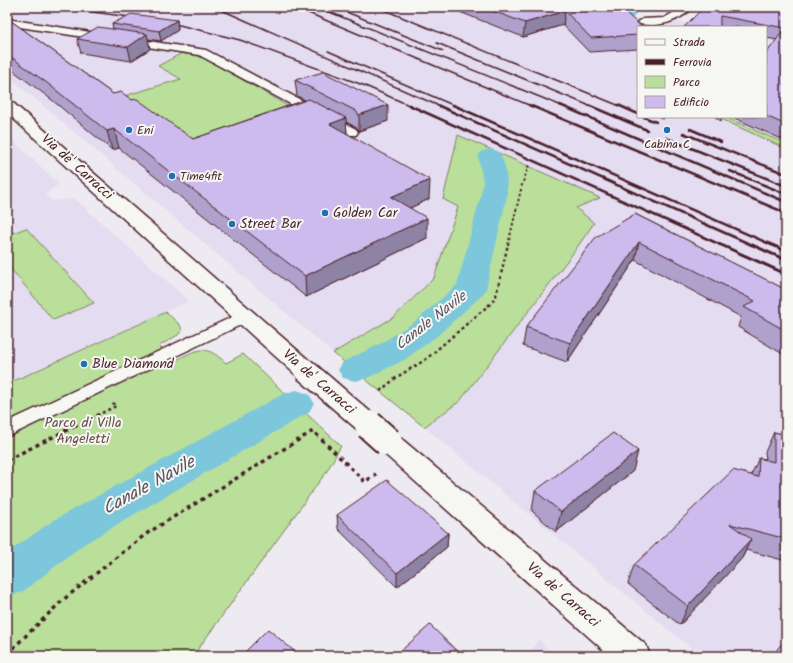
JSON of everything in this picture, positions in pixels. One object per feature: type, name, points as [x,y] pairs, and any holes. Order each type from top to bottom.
[{"type":"street","name":"Via de' Carracci","points":[[7,105],[304,369],[634,656]]},
{"type":"lane","points":[[643,22],[657,23],[682,13],[689,7]]},
{"type":"lane","points":[[7,22],[202,52],[352,132]]},
{"type":"lane","points":[[7,430],[245,316]]},
{"type":"path","points":[[380,391],[397,377],[425,360],[490,304],[496,296],[522,185],[529,165]]},
{"type":"path","points":[[7,654],[64,599],[146,534],[313,431],[364,482],[376,474]]},
{"type":"shaded area","points":[[7,7],[604,7],[637,26],[637,118],[767,118],[767,26],[660,26],[675,21],[689,24],[786,7],[786,656],[700,656],[424,427],[460,401],[593,223],[575,209],[600,198],[458,207],[434,278],[394,317],[333,353],[7,75]]},
{"type":"shaded area","points":[[7,135],[59,184],[45,194],[52,201],[75,199],[189,301],[7,384]]},
{"type":"shaded area","points":[[538,639],[556,656],[529,656]]},
{"type":"green space","points":[[182,53],[200,55],[298,112],[187,150],[111,100],[181,79],[158,66]]},
{"type":"green space","points":[[719,118],[727,118],[786,144],[786,149]]},
{"type":"green space","points":[[458,135],[600,198],[576,208],[594,223],[573,253],[460,401],[424,427],[333,353],[394,317],[434,278],[458,207],[443,199]]},
{"type":"green space","points":[[26,228],[94,303],[53,320],[7,264],[7,235]]},
{"type":"green space","name":"Parco di Villa Angeletti","points":[[166,312],[180,325],[182,330],[178,335],[159,346],[174,361],[190,353],[201,350],[206,350],[212,353],[226,363],[243,354],[341,446],[327,471],[193,656],[7,656],[7,384]]},
{"type":"building","points":[[482,7],[619,7],[641,26],[637,26],[637,35],[591,38],[565,11],[525,23]]},
{"type":"building","points":[[704,7],[786,7],[786,125],[767,116],[767,53],[785,28],[720,16],[720,26],[685,26]]},
{"type":"building","points":[[131,14],[177,20],[159,31],[112,24]]},
{"type":"building","points":[[7,18],[113,94],[121,92],[132,100],[137,99],[193,139],[309,99],[346,118],[330,124],[430,180],[391,197],[427,218],[305,276],[114,129],[107,131],[47,83],[7,54]]},
{"type":"building","points":[[98,27],[147,34],[128,47],[77,39]]},
{"type":"building","points":[[323,72],[388,105],[359,115],[356,111],[295,80]]},
{"type":"building","points":[[635,214],[786,290],[786,331],[744,307],[755,301],[639,242],[570,343],[526,327],[596,237]]},
{"type":"building","points":[[774,432],[786,435],[786,539],[730,524],[751,539],[688,606],[634,565],[733,470],[758,477],[759,458],[774,462]]},
{"type":"building","points":[[613,433],[638,451],[561,512],[535,491]]},
{"type":"building","points":[[387,480],[448,533],[397,573],[337,515]]},
{"type":"building","points":[[430,625],[462,656],[395,656]]},
{"type":"building","points":[[268,629],[300,656],[241,656]]},
{"type":"building","points":[[786,638],[786,656],[772,656]]},
{"type":"waterway","points":[[624,18],[632,7]]},
{"type":"waterway","name":"Canale Navile","points":[[355,370],[392,352],[427,328],[471,289],[477,270],[494,195],[495,181],[490,156]]},
{"type":"waterway","name":"Canale Navile","points":[[7,578],[69,532],[296,403]]},
{"type":"railway","points":[[56,7],[137,18]]},
{"type":"railway","points":[[215,7],[439,106]]},
{"type":"railway","points":[[294,7],[531,106]]},
{"type":"railway","points":[[317,7],[562,106]]},
{"type":"railway","points":[[334,7],[443,51]]},
{"type":"railway","points":[[377,7],[620,106]]},
{"type":"railway","points":[[167,22],[240,40],[363,85],[411,106]]},
{"type":"railway","points":[[437,43],[590,106]]},
{"type":"railway","points":[[328,51],[455,106]]},
{"type":"railway","points":[[409,105],[721,245]]},
{"type":"railway","points":[[437,105],[752,245]]},
{"type":"railway","points":[[453,105],[772,245]]},
{"type":"railway","points":[[529,105],[786,213]]},
{"type":"railway","points":[[560,105],[786,202]]},
{"type":"railway","points":[[588,105],[647,130]]},
{"type":"railway","points":[[618,105],[637,114]]},
{"type":"railway","points":[[646,118],[656,122]]},
{"type":"railway","points":[[690,129],[721,142]]},
{"type":"railway","points":[[683,133],[786,174]]},
{"type":"railway","points":[[666,138],[786,186]]},
{"type":"railway","points":[[730,171],[786,194]]},
{"type":"railway","points":[[719,244],[786,274]]},
{"type":"railway","points":[[750,244],[786,260]]},
{"type":"railway","points":[[770,244],[786,251]]},
{"type":"place","name":"Eni","points":[[129,130]]},
{"type":"place","name":"Cabina C","points":[[667,130]]},
{"type":"place","name":"Time4fit","points":[[172,176]]},
{"type":"place","name":"Golden Car","points":[[325,213]]},
{"type":"place","name":"Street Bar","points":[[232,224]]},
{"type":"place","name":"Blue Diamond","points":[[84,364]]}]
